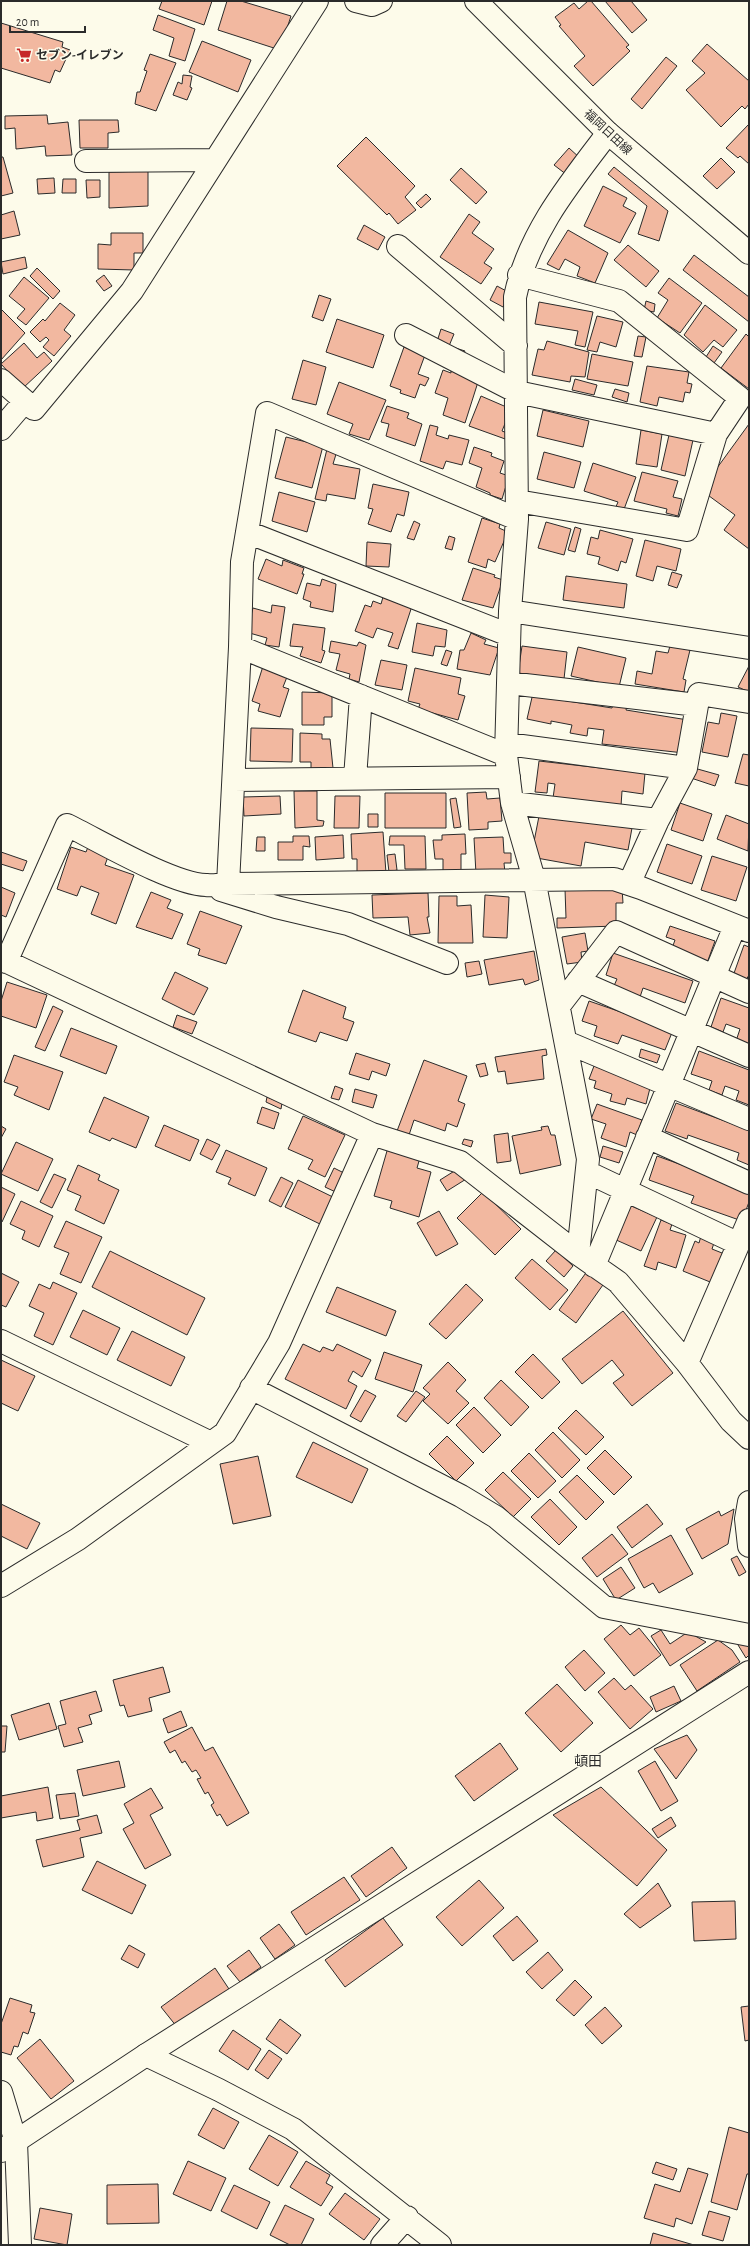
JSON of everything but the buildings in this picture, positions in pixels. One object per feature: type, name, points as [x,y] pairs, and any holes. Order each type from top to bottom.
[{"type":"street","points":[[1,380],[34,409],[132,291],[317,1]]},
{"type":"street","points":[[356,1],[372,5],[381,1]]},
{"type":"street","name":"福岡日田線","points":[[476,1],[608,133],[749,253]]},
{"type":"street","points":[[586,1260],[588,1159],[534,879],[512,803],[506,749],[510,611],[517,510],[515,297],[519,275],[555,202],[608,133]]},
{"type":"street","points":[[86,161],[216,160]]},
{"type":"street","points":[[398,246],[516,346]]},
{"type":"street","points":[[228,884],[240,647],[242,562],[267,413],[517,510],[687,530],[716,434],[740,398],[619,301],[519,275]]},
{"type":"street","points":[[406,335],[517,392],[716,434]]},
{"type":"street","points":[[1,429],[25,401]]},
{"type":"street","points":[[247,532],[509,635]]},
{"type":"street","points":[[510,611],[749,648]]},
{"type":"street","points":[[240,647],[361,696],[506,749],[686,768]]},
{"type":"street","points":[[508,683],[697,705]]},
{"type":"street","points":[[629,884],[658,820],[686,768],[699,694],[749,702]]},
{"type":"street","points":[[355,778],[361,696]]},
{"type":"street","points":[[234,780],[509,777]]},
{"type":"street","points":[[512,803],[658,820]]},
{"type":"street","points":[[447,964],[348,924],[276,907],[192,883],[162,872],[67,825],[4,961],[372,1134],[460,1162],[586,1260],[618,1282],[687,1363],[731,1421],[749,1438]]},
{"type":"street","points":[[206,886],[228,884],[614,879],[742,929],[714,976],[625,1191],[586,1260]]},
{"type":"street","points":[[559,1006],[616,932],[749,992]]},
{"type":"street","points":[[578,981],[749,1056]]},
{"type":"street","points":[[566,1042],[669,1084],[749,1119]]},
{"type":"street","points":[[1,1586],[78,1539],[225,1433],[279,1343],[372,1134]]},
{"type":"street","points":[[647,1137],[749,1183]]},
{"type":"street","points":[[587,1172],[739,1244]]},
{"type":"street","points":[[687,1363],[749,1220]]},
{"type":"street","points":[[1,1341],[211,1443]]},
{"type":"street","points":[[251,1388],[461,1496],[496,1517],[604,1607],[749,1635]]},
{"type":"street","points":[[749,1502],[746,1519],[749,1546]]},
{"type":"street","points":[[8,2147],[146,2055],[749,1672]]},
{"type":"street","points":[[146,2055],[219,2090],[293,2129],[355,2179],[407,2217],[440,2245]]},
{"type":"street","points":[[1,2092],[20,2245]]},
{"type":"street","points":[[382,2245],[407,2217]]},
{"type":"place","name":"セブン-イレブン","points":[[24,55]]},
{"type":"district","name":"頓田","points":[[588,1761]]}]
